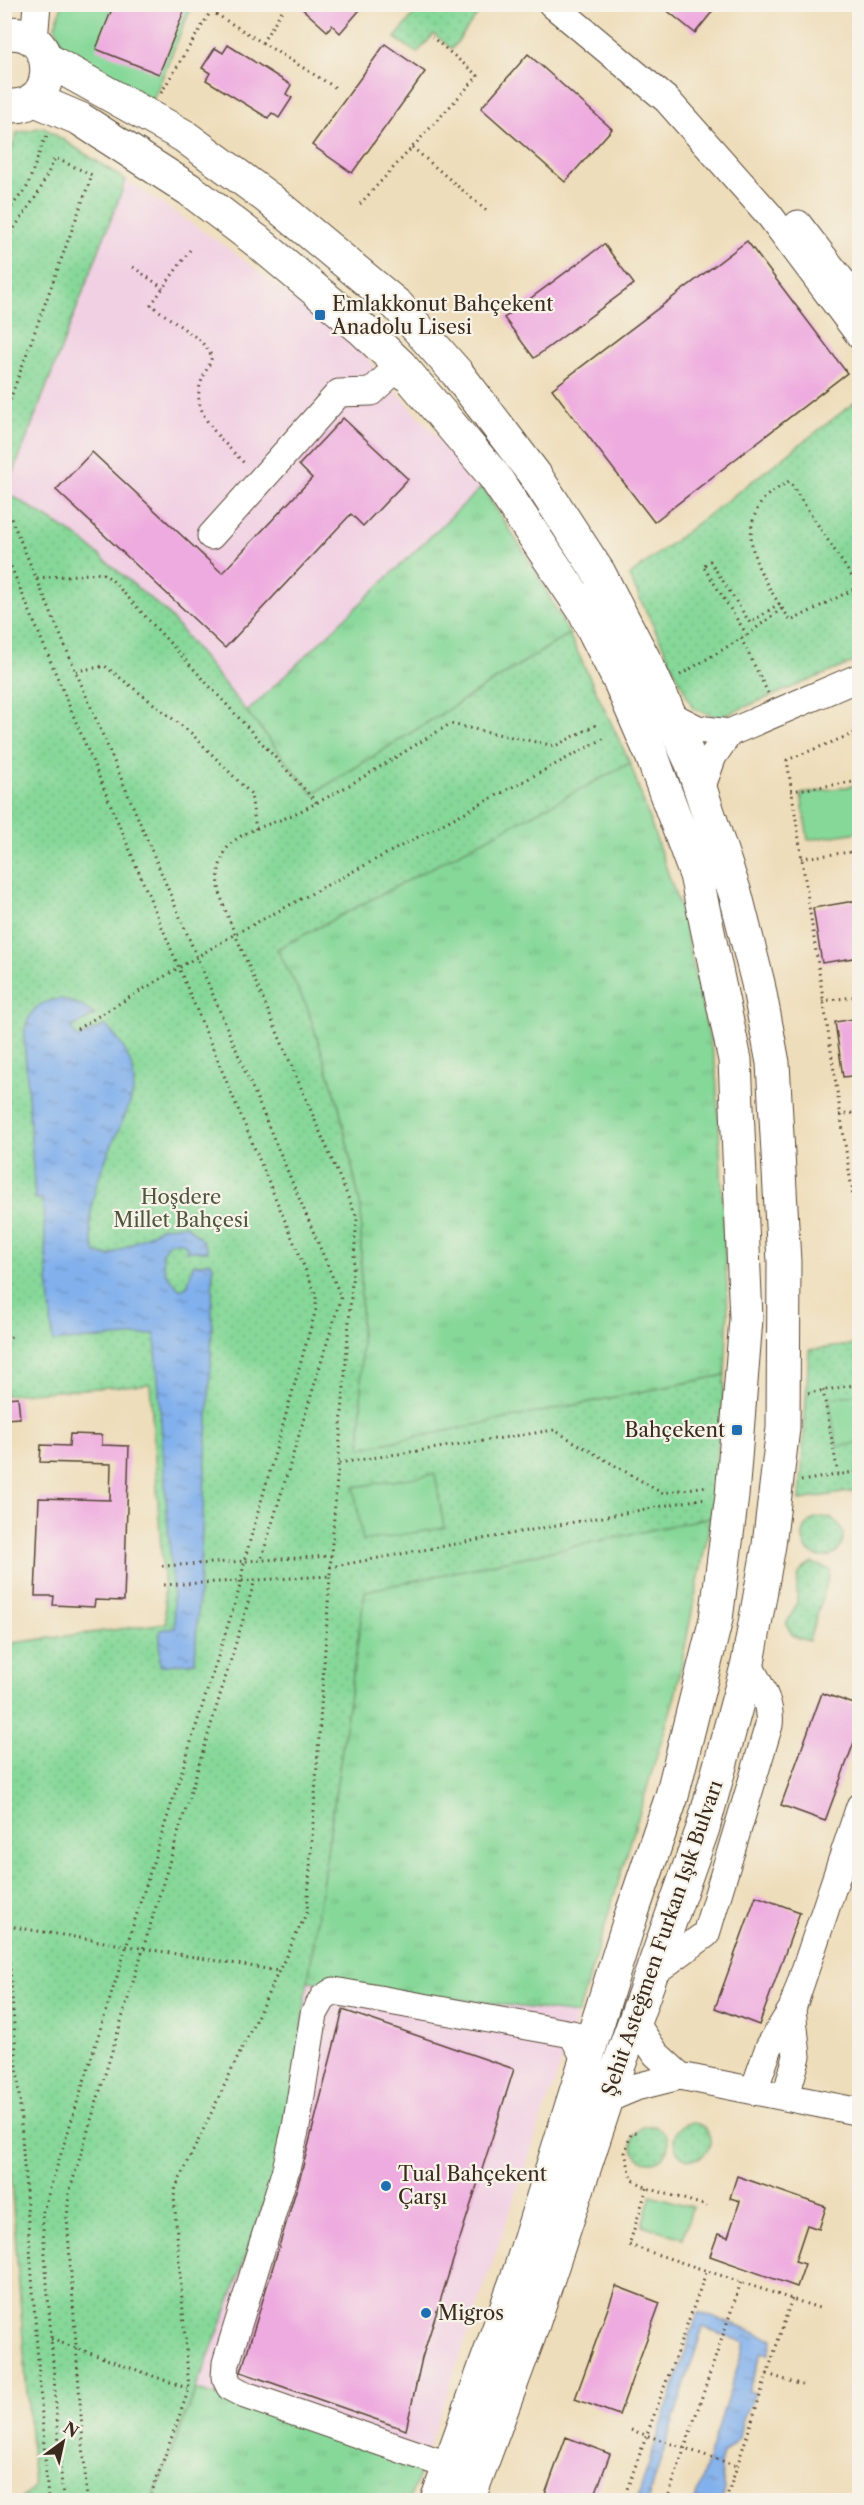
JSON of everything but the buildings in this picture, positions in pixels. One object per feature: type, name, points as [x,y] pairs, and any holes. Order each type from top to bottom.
[{"type":"main road","points":[[16,108],[46,81],[24,42]]},
{"type":"main road","name":"Şehit Asteğmen Furkan Işık Bulvarı","points":[[24,42],[184,136],[268,198],[398,306],[457,373],[535,475],[599,573],[670,715],[701,789],[736,896],[758,984],[773,1063],[784,1262],[783,1428],[769,1545],[748,1663],[704,1828],[634,2021],[529,2336],[468,2500]]},
{"type":"main road","name":"Şehit Asteğmen Furkan Işık Bulvarı","points":[[16,108],[81,118],[190,190],[257,241],[362,329],[400,365],[494,476],[583,609],[620,682],[652,756],[696,875],[735,1060],[746,1319],[732,1496],[716,1619],[672,1796],[632,1913],[521,2267],[437,2500]]},
{"type":"main road","points":[[362,329],[398,306]]},
{"type":"main road","points":[[586,2060],[613,2087]]},
{"type":"street","points":[[24,42],[28,4]]},
{"type":"street","points":[[24,42],[37,4]]},
{"type":"street","points":[[552,4],[667,100],[770,216],[860,336]]},
{"type":"street","points":[[581,4],[699,108],[786,210],[860,304]]},
{"type":"street","points":[[211,536],[339,393],[371,392],[400,365]]},
{"type":"street","points":[[701,789],[712,756],[729,733],[860,677]]},
{"type":"street","points":[[670,715],[698,729],[729,733]]},
{"type":"street","points":[[754,2090],[770,2047],[792,2009],[860,1806]]},
{"type":"street","points":[[450,2466],[244,2395],[230,2387],[225,2377],[232,2337],[274,2210],[296,2127],[314,2014],[323,1998],[334,1991],[572,2034],[586,2060]]},
{"type":"street","points":[[786,2096],[797,2056],[792,2009]]},
{"type":"street","points":[[634,2021],[656,2054],[680,2076]]},
{"type":"street","points":[[613,2087],[636,2087],[680,2076],[860,2112]]},
{"type":"path","points":[[262,43],[286,4]]},
{"type":"path","points":[[161,93],[211,11],[336,88]]},
{"type":"path","points":[[360,204],[478,76],[432,37]]},
{"type":"path","points":[[4,216],[27,187],[44,140],[49,134]]},
{"type":"path","points":[[412,147],[489,213]]},
{"type":"path","points":[[4,243],[39,192],[55,158],[92,175],[4,416]]},
{"type":"path","points":[[190,250],[151,305],[201,341],[212,356],[199,391],[203,412],[222,440],[261,480]]},
{"type":"path","points":[[133,267],[163,288]]},
{"type":"path","points":[[789,481],[859,586],[791,621],[755,561],[750,540],[754,516],[764,498],[789,481]]},
{"type":"path","points":[[4,502],[341,1297],[261,1560]]},
{"type":"path","points":[[4,550],[316,1295],[316,1309],[241,1581],[42,2214],[63,2500]]},
{"type":"path","points":[[747,635],[703,566],[710,561],[750,623],[780,603]]},
{"type":"path","points":[[37,578],[102,573],[111,579],[318,804]]},
{"type":"path","points":[[672,679],[747,635],[783,608]]},
{"type":"path","points":[[741,638],[778,712]]},
{"type":"path","points":[[76,671],[105,666],[191,733],[251,794],[256,830]]},
{"type":"path","points":[[149,2500],[189,2389],[174,2196],[307,1912],[330,1567],[357,1218],[235,934],[218,888],[218,868],[231,843],[318,804],[450,724],[555,746],[598,724]]},
{"type":"path","points":[[860,731],[787,760],[860,1243]]},
{"type":"path","points":[[77,1029],[235,934],[605,738]]},
{"type":"path","points":[[791,791],[860,781]]},
{"type":"path","points":[[801,858],[860,851]]},
{"type":"path","points":[[822,1001],[860,996]]},
{"type":"path","points":[[839,1115],[860,1112]]},
{"type":"path","points":[[4,1338],[12,1337]]},
{"type":"path","points":[[803,1394],[860,1384]]},
{"type":"path","points":[[823,1390],[838,1475]]},
{"type":"path","points":[[330,1567],[710,1497],[712,1485],[663,1493],[554,1430],[339,1463]]},
{"type":"path","points":[[162,1566],[331,1556]]},
{"type":"path","points":[[163,1585],[330,1576]]},
{"type":"path","points":[[87,2500],[67,2218],[69,2193],[255,1580]]},
{"type":"path","points":[[4,1885],[48,2500]]},
{"type":"path","points":[[8,1926],[279,1971]]},
{"type":"path","points":[[636,2132],[631,2134],[625,2153],[633,2179],[647,2188],[707,2206]]},
{"type":"path","points":[[647,2188],[629,2245],[819,2308]]},
{"type":"path","points":[[623,2500],[707,2270]]},
{"type":"path","points":[[667,2500],[741,2282]]},
{"type":"path","points":[[726,2500],[792,2298]]},
{"type":"path","points":[[51,2339],[189,2389]]},
{"type":"path","points":[[767,2373],[802,2385]]},
{"type":"path","points":[[631,2430],[737,2466]]},
{"type":"shaded area","points":[[126,180],[228,248],[361,351],[482,487],[247,712],[167,613],[78,537],[6,492]]},
{"type":"shaded area","points":[[308,1981],[578,2014],[422,2467],[196,2389],[289,2132]]},
{"type":"green space","points":[[422,4],[464,5],[478,14],[452,49],[434,34],[417,53],[395,38]]},
{"type":"green space","points":[[62,5],[192,5],[153,100],[64,49],[55,26]]},
{"type":"green space","name":"Hoşdere Millet Bahçesi","points":[[43,127],[126,180],[6,492],[78,537],[167,613],[313,794],[569,634],[630,763],[277,949],[307,1007],[339,1106],[361,1209],[361,1448],[725,1375],[711,1517],[365,1591],[308,1981],[289,2132],[226,2312],[152,2500],[19,2500],[34,2488],[4,2085],[5,1644],[166,1623],[150,1384],[5,1395],[4,171],[17,133]]},
{"type":"green space","points":[[859,399],[859,660],[718,718],[693,708],[629,576]]},
{"type":"green space","points":[[482,487],[533,566],[569,634],[313,794],[247,712]]},
{"type":"green space","points":[[630,763],[681,911],[716,1069],[728,1311],[725,1375],[361,1448],[361,1209],[339,1106],[307,1007],[277,949]]},
{"type":"green space","points":[[859,785],[859,832],[808,840],[801,794]]},
{"type":"green space","points":[[859,1344],[859,1490],[800,1500],[809,1350]]},
{"type":"green space","points":[[859,1394],[859,1443],[837,1447],[829,1399]]},
{"type":"green space","points":[[435,1474],[444,1528],[363,1541],[354,1487]]},
{"type":"green space","points":[[711,1517],[675,1696],[578,2014],[308,1981],[365,1591]]},
{"type":"green space","points":[[823,1517],[837,1523],[843,1537],[837,1551],[823,1557],[809,1551],[803,1537],[809,1523]]},
{"type":"green space","points":[[812,1563],[831,1570],[809,1641],[793,1636],[786,1624],[797,1601],[799,1575]]},
{"type":"green space","points":[[692,2123],[705,2128],[710,2141],[705,2154],[692,2159],[679,2154],[674,2141],[679,2128]]},
{"type":"green space","points":[[650,2126],[663,2131],[668,2144],[663,2157],[650,2162],[637,2157],[632,2144],[637,2131]]},
{"type":"green space","points":[[651,2195],[692,2207],[683,2238],[642,2225]]},
{"type":"green space","points":[[196,2389],[422,2467],[409,2500],[153,2500]]},
{"type":"water","points":[[62,999],[80,1005],[95,1015],[71,1028],[78,1038],[105,1025],[114,1035],[129,1058],[134,1079],[131,1101],[95,1189],[90,1222],[96,1253],[109,1256],[163,1227],[186,1225],[203,1241],[208,1251],[186,1251],[187,1247],[182,1242],[169,1242],[162,1253],[165,1272],[179,1289],[183,1289],[188,1284],[193,1265],[210,1262],[213,1265],[211,1363],[195,1662],[160,1666],[160,1630],[175,1628],[155,1334],[53,1342],[42,1199],[35,1199],[24,1036],[25,1028],[35,1009],[46,1002]]},
{"type":"water","points":[[698,2312],[773,2339],[769,2354],[762,2352],[748,2391],[755,2393],[742,2421],[739,2438],[723,2454],[720,2465],[725,2489],[721,2500],[695,2500],[745,2343],[703,2327],[648,2500],[637,2500]]},
{"type":"place","name":"Emlakkonut Bahçekent Anadolu Lisesi","points":[[320,315]]},
{"type":"place","name":"Bahçekent","points":[[737,1430]]},
{"type":"place","name":"Tual Bahçekent Çarşı","points":[[386,2186]]},
{"type":"place","name":"Migros","points":[[426,2313]]}]
